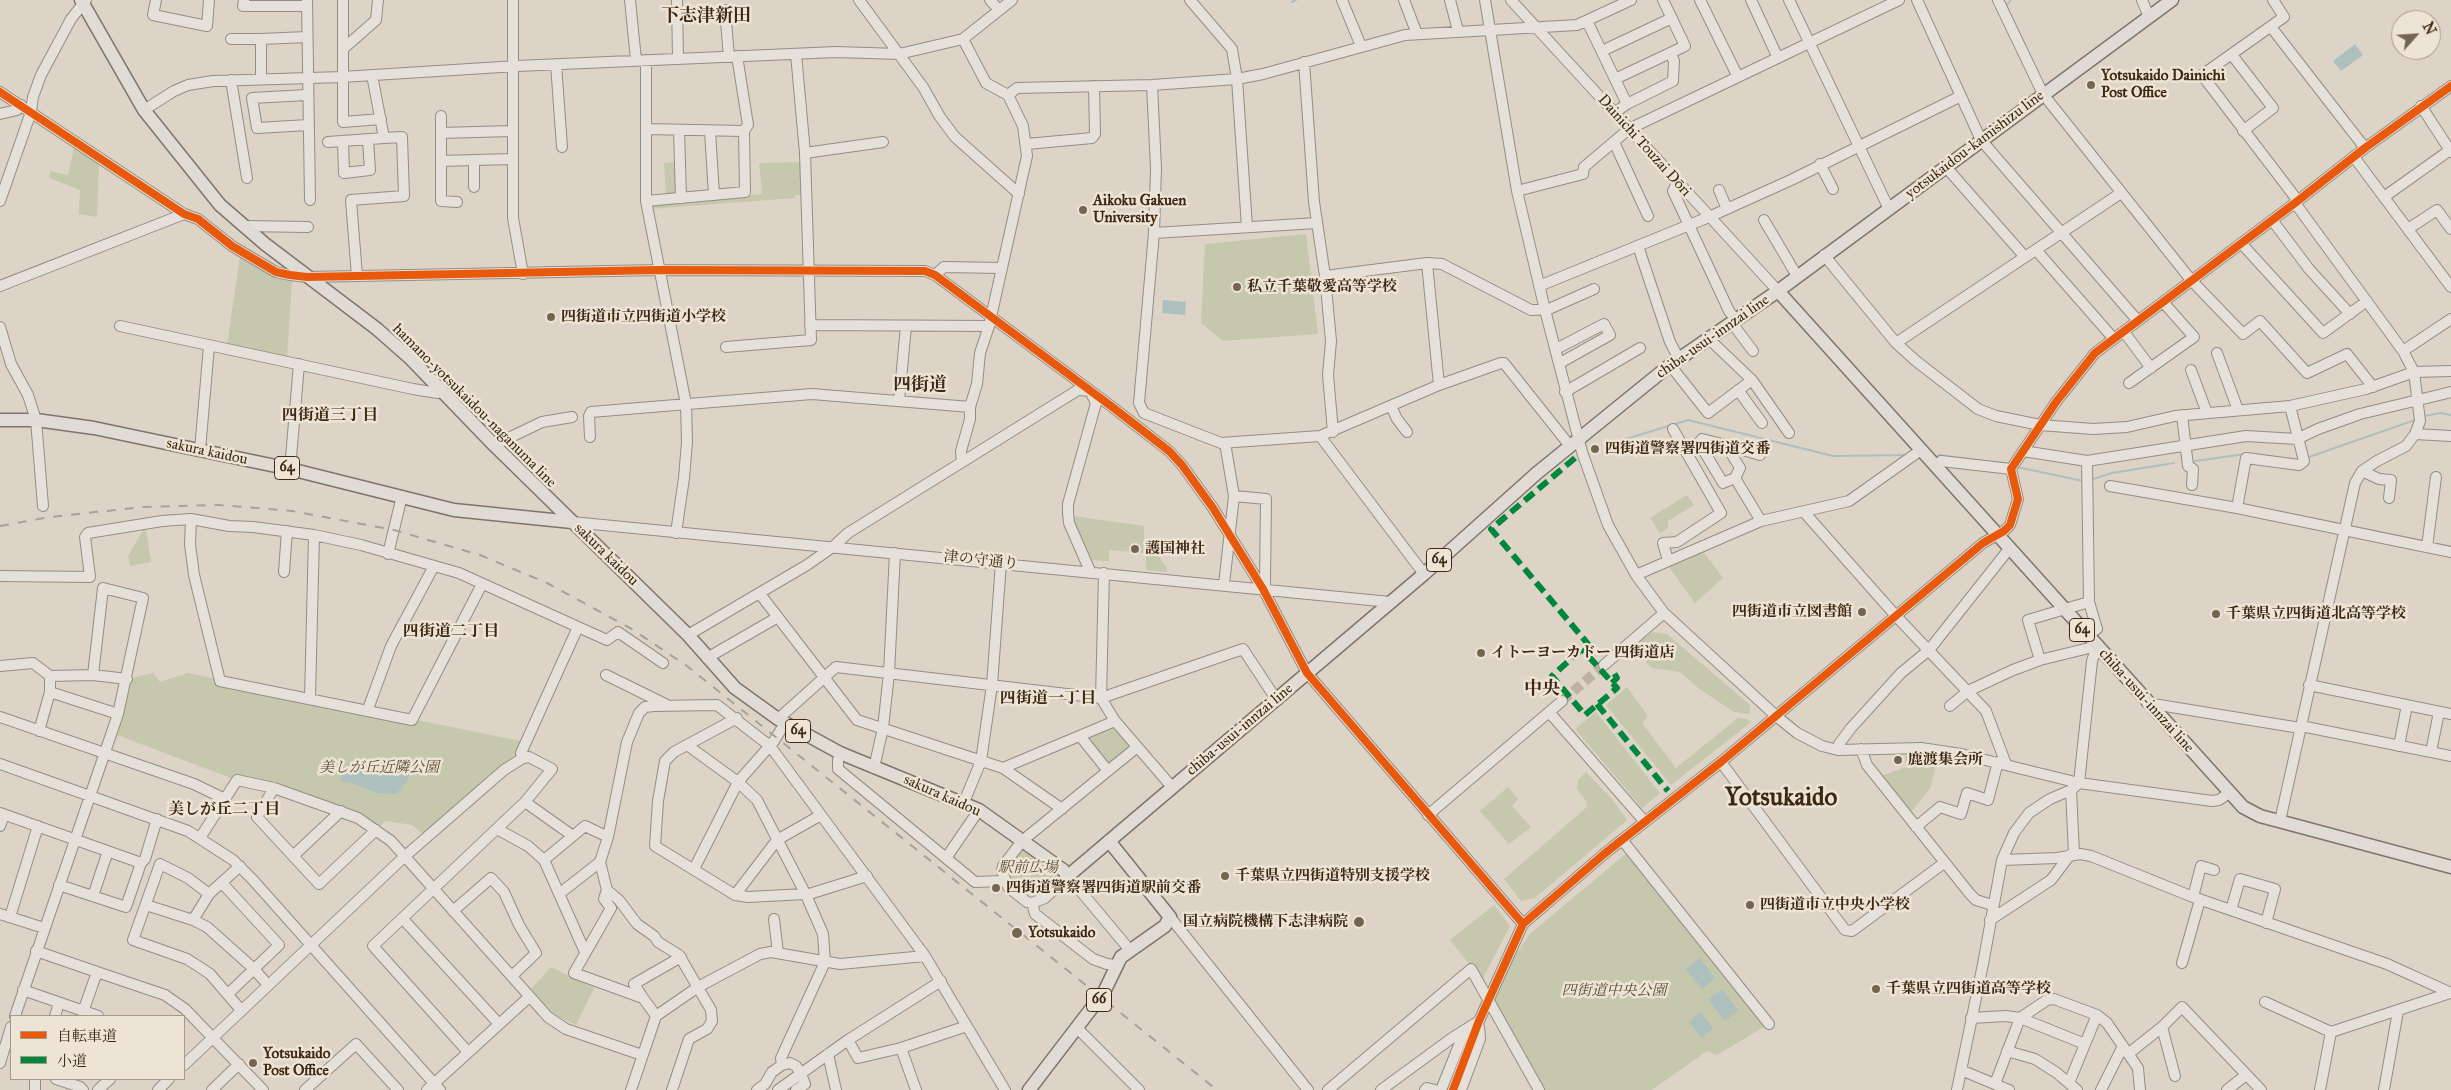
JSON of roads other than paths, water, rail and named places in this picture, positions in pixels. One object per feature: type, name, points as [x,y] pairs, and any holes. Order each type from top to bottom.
[{"type":"main road","name":"yotsukaidou-kamishizu line","points":[[1778,291],[1824,255],[2172,0]]},
{"type":"main road","name":"hamano-yotsukaidou-naganuma line","points":[[84,1],[144,110],[198,180],[220,205],[243,226],[307,277],[396,345],[572,522]]},
{"type":"main road","name":"chiba-usui-innzai line","points":[[1068,876],[1424,574],[1574,443],[1675,362],[1778,291],[2147,703],[2229,793],[2251,812],[2451,867]]},
{"type":"main road","name":"sakura kaidou","points":[[0,420],[36,420],[94,428],[290,469],[476,514],[572,522],[688,635],[736,688],[781,721],[840,753],[964,802],[979,810],[1063,870],[1068,876]]},
{"type":"main road","points":[[1110,841],[1170,917]]},
{"type":"main road","name":"66","points":[[1028,1090],[1109,986],[1117,965],[1129,949],[1165,926],[1170,917]]},
{"type":"street","points":[[156,0],[153,14],[207,26],[209,0]]},
{"type":"street","points":[[244,0],[243,6],[307,3],[310,200]]},
{"type":"street","points":[[343,0],[343,122],[381,119]]},
{"type":"street","points":[[342,49],[376,20],[378,0]]},
{"type":"street","points":[[513,0],[511,131],[513,218],[523,274]]},
{"type":"street","points":[[630,0],[641,60],[646,129],[646,201],[686,404],[687,442],[676,532]]},
{"type":"street","points":[[677,0],[678,59]]},
{"type":"street","points":[[859,0],[899,54],[955,137],[1019,194]]},
{"type":"street","points":[[990,0],[999,10]]},
{"type":"street","points":[[144,110],[174,91],[188,85],[231,80],[342,77],[512,66],[733,56],[836,52],[899,54],[963,39],[1012,0]]},
{"type":"street","points":[[1190,0],[1232,49],[1248,227]]},
{"type":"street","points":[[1342,0],[1361,46]]},
{"type":"street","points":[[1404,0],[1417,34]]},
{"type":"street","points":[[1450,0],[1458,31]]},
{"type":"street","points":[[1485,0],[1517,191],[1539,286],[1560,363],[1574,443],[1603,512],[1636,574],[1664,613],[1775,715],[1811,742],[1838,750],[1921,748],[1961,754],[2002,763],[2075,786],[2212,801],[2219,800],[2229,793]]},
{"type":"street","name":"Dainichi Touzai Dōri","points":[[1511,0],[1778,291]]},
{"type":"street","points":[[1008,94],[1017,88],[1152,84],[1236,79],[1263,74],[1361,46],[1417,34],[1577,24],[1631,0]]},
{"type":"street","points":[[1615,79],[1685,46],[1663,0]]},
{"type":"street","points":[[1700,0],[1738,76]]},
{"type":"street","points":[[1751,0],[1778,58]]},
{"type":"street","points":[[1788,0],[1889,209]]},
{"type":"street","points":[[1517,191],[1583,174],[1584,167],[1629,129],[1809,43],[1884,3],[1899,0]]},
{"type":"street","points":[[1917,0],[1982,140],[2138,321]]},
{"type":"street","points":[[1998,0],[2043,94],[2191,280],[2243,334],[2260,322],[2307,373],[2347,354],[2372,387]]},
{"type":"street","points":[[2142,0],[2150,17]]},
{"type":"street","points":[[2273,0],[2284,17],[2202,75],[2403,351],[2414,372],[2416,400],[2420,418],[2415,434],[2406,446],[2362,471],[2354,483],[2280,821]]},
{"type":"street","points":[[0,201],[31,112],[33,97],[41,75],[71,19],[84,1]]},
{"type":"street","points":[[646,201],[744,192],[744,131],[748,125],[725,10]]},
{"type":"street","points":[[1602,51],[1672,18]]},
{"type":"street","points":[[1587,21],[1627,104]]},
{"type":"street","points":[[2271,27],[2365,148]]},
{"type":"street","points":[[231,39],[307,37]]},
{"type":"street","points":[[260,39],[261,79]]},
{"type":"street","points":[[962,462],[961,451],[977,384],[980,353],[990,322],[1026,165],[1027,144],[1022,121],[1008,94],[986,83],[977,71],[963,39]]},
{"type":"street","points":[[1614,113],[1627,104],[1673,81],[1674,62],[1670,53]]},
{"type":"street","points":[[726,347],[811,340],[807,272],[805,153],[796,54]]},
{"type":"street","points":[[2232,55],[2272,108],[2243,131]]},
{"type":"street","points":[[1304,62],[1317,223],[1325,276],[1331,340],[1328,375],[1333,432]]},
{"type":"street","points":[[556,64],[562,147]]},
{"type":"street","points":[[372,75],[384,138]]},
{"type":"street","points":[[231,80],[246,178]]},
{"type":"street","points":[[1152,84],[1156,168],[1154,233],[1139,403],[1144,413],[1224,443],[1320,436],[1439,385],[1504,363],[1574,443]]},
{"type":"street","points":[[1027,144],[1092,138],[1095,134],[1094,86]]},
{"type":"street","points":[[1453,1090],[1479,1021],[1523,924],[1996,534],[2004,531],[2010,525],[2015,514],[2017,491],[2013,466],[2040,425],[2095,353],[2421,106],[2451,86]]},
{"type":"street","points":[[0,92],[184,214],[198,219],[232,246],[276,272],[307,277],[659,270],[925,271],[935,275],[990,322],[1090,391],[1169,450],[1182,465],[1231,535],[1263,589],[1307,673],[1523,924]]},
{"type":"street","points":[[308,95],[252,98],[257,128],[308,125]]},
{"type":"street","points":[[1539,286],[1727,209],[1961,96]]},
{"type":"street","points":[[0,114],[17,110],[21,105]]},
{"type":"street","points":[[2384,197],[2450,151],[2421,106]]},
{"type":"street","points":[[441,116],[440,201],[457,202]]},
{"type":"street","points":[[646,129],[744,131]]},
{"type":"street","points":[[679,130],[682,198]]},
{"type":"street","points":[[441,133],[511,131]]},
{"type":"street","points":[[710,131],[714,195]]},
{"type":"street","points":[[328,142],[402,138],[404,196],[351,200],[357,276]]},
{"type":"street","points":[[343,141],[344,173],[370,170],[368,140]]},
{"type":"street","points":[[805,153],[883,142]]},
{"type":"street","points":[[1614,142],[1648,216]]},
{"type":"street","points":[[2354,158],[2451,287]]},
{"type":"street","points":[[440,161],[511,159]]},
{"type":"street","points":[[474,160],[474,187]]},
{"type":"street","points":[[1820,164],[1833,189]]},
{"type":"street","points":[[1945,166],[2025,257]]},
{"type":"street","points":[[1677,183],[1673,191],[1688,226],[1734,322],[1753,351]]},
{"type":"street","points":[[1718,190],[1727,209]]},
{"type":"street","points":[[1896,343],[2121,193]]},
{"type":"street","points":[[2408,229],[2436,210],[2450,224]]},
{"type":"street","points":[[0,286],[184,214]]},
{"type":"street","points":[[1764,220],[1797,276]]},
{"type":"street","points":[[2272,220],[2309,269],[2332,292],[2350,314]]},
{"type":"street","points":[[1154,233],[1317,223]]},
{"type":"street","points":[[243,226],[308,227]]},
{"type":"street","points":[[2241,243],[2324,333],[2367,301]]},
{"type":"street","points":[[1638,246],[1675,362],[1708,413],[1752,380]]},
{"type":"street","points":[[2036,250],[2114,339]]},
{"type":"street","points":[[1824,255],[1896,343],[1916,361],[1978,409],[1996,416],[2040,425],[2093,429],[2127,426],[2182,415],[2290,406],[2372,387],[2414,372],[2451,371]]},
{"type":"street","points":[[1325,276],[1427,263],[1442,264],[1531,310],[1545,310],[1594,289]]},
{"type":"street","points":[[1427,263],[1439,385]]},
{"type":"street","points":[[935,275],[944,267],[1001,268]]},
{"type":"street","points":[[2129,383],[2194,337],[2163,302]]},
{"type":"street","points":[[2403,351],[2451,319]]},
{"type":"street","points":[[810,326],[906,326],[990,322]]},
{"type":"street","points":[[1556,349],[1604,324],[1610,335],[1560,363]]},
{"type":"street","points":[[120,326],[413,389],[438,393],[441,390]]},
{"type":"street","points":[[899,401],[906,326]]},
{"type":"street","points":[[0,327],[11,364],[28,395],[36,420],[43,506]]},
{"type":"street","points":[[2124,332],[2150,368]]},
{"type":"street","points":[[1709,339],[1752,380],[1789,433]]},
{"type":"street","points":[[200,450],[210,346]]},
{"type":"street","points":[[1565,392],[1640,348]]},
{"type":"street","points":[[2217,353],[2238,410]]},
{"type":"street","points":[[290,469],[299,364]]},
{"type":"street","points":[[2191,370],[2206,413]]},
{"type":"street","points":[[688,635],[760,594],[834,546],[848,533],[1078,390],[1090,391]]},
{"type":"street","points":[[1738,390],[1762,423]]},
{"type":"street","points":[[1090,391],[1096,404],[1068,504],[1069,523],[1090,571]]},
{"type":"street","points":[[2022,451],[2087,461],[2246,436],[2297,439],[2318,429],[2360,414],[2451,392]]},
{"type":"street","points":[[590,437],[589,416],[591,412],[812,394],[970,407]]},
{"type":"street","points":[[1753,410],[1766,400]]},
{"type":"street","points":[[1391,406],[1397,419],[1408,432]]},
{"type":"street","points":[[2238,508],[2246,458],[2299,465],[2303,459],[2290,406]]},
{"type":"street","points":[[2182,415],[2188,466],[2193,469],[2192,485]]},
{"type":"street","points":[[494,445],[542,422],[572,417]]},
{"type":"street","points":[[1147,433],[1156,418]]},
{"type":"street","points":[[1668,560],[1663,543],[1678,542],[1721,513],[1673,429]]},
{"type":"street","points":[[2415,434],[2451,436]]},
{"type":"street","points":[[1320,436],[1424,574]]},
{"type":"street","points":[[1726,445],[1740,468],[1736,478],[1723,483],[1699,443],[1702,439],[1726,445],[1760,455]]},
{"type":"street","points":[[1224,443],[1234,496],[1224,584]]},
{"type":"street","points":[[1636,574],[1761,521],[1854,499],[1921,450]]},
{"type":"street","points":[[1934,466],[1941,461],[2013,466]]},
{"type":"street","points":[[2087,461],[2089,602],[2097,629],[2087,635]]},
{"type":"street","points":[[2362,471],[2379,479],[2391,480],[2389,498]]},
{"type":"street","points":[[2426,547],[2436,477]]},
{"type":"street","points":[[1736,478],[1761,521]]},
{"type":"street","points":[[2110,486],[2238,508],[2451,552]]},
{"type":"street","points":[[388,554],[402,496]]},
{"type":"street","points":[[1234,496],[1266,499],[1265,584],[1263,589]]},
{"type":"street","points":[[1804,512],[1896,616],[1986,711],[2002,763],[1988,800],[1966,793],[1961,814],[1940,807],[1916,827]]},
{"type":"street","points":[[190,519],[190,544],[194,574],[220,681],[412,720],[482,584]]},
{"type":"street","points":[[0,576],[90,577],[85,537],[88,533],[162,521],[190,519],[229,526],[287,531],[361,545],[459,573],[607,640],[618,632],[663,663]]},
{"type":"street","name":"津の守通り","points":[[572,522],[1224,584],[1390,602]]},
{"type":"street","points":[[284,572],[287,531]]},
{"type":"street","points":[[310,698],[314,535]]},
{"type":"street","points":[[1838,750],[1839,744],[1851,728],[1882,693],[1929,650],[2009,549]]},
{"type":"street","points":[[874,768],[883,728],[889,673],[895,552]]},
{"type":"street","points":[[964,802],[981,761],[992,685],[1001,564]]},
{"type":"street","points":[[368,710],[391,646],[434,566]]},
{"type":"street","points":[[1104,573],[1101,698],[1115,722],[1172,787]]},
{"type":"street","points":[[15,1015],[118,714],[143,598],[103,588],[93,675]]},
{"type":"street","points":[[760,594],[856,720],[1003,768],[1062,809]]},
{"type":"street","points":[[2040,660],[2028,620],[2089,602]]},
{"type":"street","points":[[1604,665],[1664,613]]},
{"type":"street","points":[[707,658],[778,617]]},
{"type":"street","points":[[523,758],[520,753],[578,627]]},
{"type":"street","points":[[1950,706],[1968,691],[2040,660],[2097,646]]},
{"type":"street","points":[[1990,920],[2052,880],[2072,855],[2075,786],[2092,661],[2097,646]]},
{"type":"street","points":[[694,869],[738,782],[770,746],[781,721],[836,667],[1101,698],[1243,650],[1276,700]]},
{"type":"street","points":[[0,666],[34,663],[50,676],[93,675],[127,679]]},
{"type":"street","points":[[606,675],[668,706]]},
{"type":"street","points":[[39,731],[50,692],[50,676]]},
{"type":"street","points":[[2310,685],[2451,714]]},
{"type":"street","points":[[50,692],[118,714]]},
{"type":"street","points":[[1428,815],[1562,701]]},
{"type":"street","points":[[2147,703],[2300,727],[2451,756]]},
{"type":"street","points":[[643,998],[574,973],[610,908],[604,899],[607,890],[600,862],[608,837],[627,742],[639,713],[646,707],[717,705],[737,718],[770,746],[924,956],[1005,1090]]},
{"type":"street","points":[[2399,746],[2407,705]]},
{"type":"street","points":[[1549,712],[1645,822]]},
{"type":"street","points":[[2431,752],[2439,712]]},
{"type":"street","points":[[0,717],[194,784],[225,799]]},
{"type":"street","points":[[737,718],[674,752],[665,761],[658,801],[654,846],[735,894],[748,897],[806,894],[867,876]]},
{"type":"street","points":[[1003,768],[1115,722]]},
{"type":"street","points":[[1080,736],[1108,771]]},
{"type":"street","points":[[687,745],[738,782],[757,800],[806,894],[823,934],[825,962],[781,1058],[782,1066]]},
{"type":"street","points":[[1129,949],[1068,876],[1045,898],[1032,903],[1027,902],[1013,891],[1004,881],[1003,866],[1022,841],[1136,748]]},
{"type":"street","points":[[1861,749],[1867,765],[1944,863],[1976,900],[1992,905]]},
{"type":"street","points":[[840,753],[838,768],[975,882],[1004,881]]},
{"type":"street","points":[[185,1064],[211,1037],[404,857],[504,770],[523,758],[529,757],[552,769],[525,802],[373,946],[468,1052]]},
{"type":"street","points":[[1721,762],[1845,930],[1852,931],[1944,863]]},
{"type":"street","points":[[0,764],[157,819],[200,838],[240,866],[434,1088],[468,1052],[530,997]]},
{"type":"street","points":[[200,838],[236,780],[274,788],[358,818],[391,841],[548,1017],[566,1029],[642,1055]]},
{"type":"street","points":[[1957,1090],[2002,860],[2014,832],[2029,814],[2050,799],[2075,786]]},
{"type":"street","points":[[274,788],[257,817],[319,884],[376,830]]},
{"type":"street","points":[[525,802],[573,836]]},
{"type":"street","points":[[946,858],[979,810]]},
{"type":"street","points":[[294,856],[341,811]]},
{"type":"street","points":[[0,826],[2,814],[140,863]]},
{"type":"street","points":[[735,894],[777,840],[821,815]]},
{"type":"street","points":[[59,885],[126,907],[157,819]]},
{"type":"street","points":[[38,826],[5,915],[44,928]]},
{"type":"street","points":[[544,860],[585,826],[608,837]]},
{"type":"street","points":[[497,829],[528,846],[544,860],[585,952]]},
{"type":"street","points":[[1623,841],[1769,1024]]},
{"type":"street","points":[[93,896],[108,851]]},
{"type":"street","points":[[2002,860],[2057,858],[2072,855],[2091,856],[2196,898],[2387,964],[2451,993]]},
{"type":"street","points":[[559,894],[600,862]]},
{"type":"street","points":[[209,894],[188,878],[160,864],[133,940],[187,959],[210,974],[241,1010]]},
{"type":"street","points":[[194,920],[209,894],[240,866]]},
{"type":"street","points":[[2182,963],[2201,866],[2214,870]]},
{"type":"street","points":[[453,911],[491,878],[504,892],[519,924],[536,953],[512,976]]},
{"type":"street","points":[[2231,910],[2240,879],[2275,889],[2266,922]]},
{"type":"street","points":[[222,882],[279,945],[228,994]]},
{"type":"street","points":[[607,890],[619,900],[637,924],[654,936],[658,942],[681,957],[711,1010],[712,1022],[707,1029],[689,1039],[672,1090]]},
{"type":"street","points":[[1032,903],[1035,914],[1094,959],[1107,964],[1117,965]]},
{"type":"street","points":[[146,905],[194,920],[213,932],[254,969],[268,985]]},
{"type":"street","points":[[1170,917],[1308,1090]]},
{"type":"street","points":[[403,919],[499,1024]]},
{"type":"street","points":[[774,919],[778,953]]},
{"type":"street","points":[[36,951],[164,995],[185,1009],[263,1090]]},
{"type":"street","points":[[631,1090],[656,1016],[698,987],[760,954],[778,953],[840,964],[858,964],[924,956]]},
{"type":"street","points":[[656,1016],[634,984],[681,957]]},
{"type":"street","points":[[1328,1090],[1471,969],[1539,1090]]},
{"type":"street","points":[[83,1012],[96,972]]},
{"type":"street","points":[[778,1090],[848,1040],[940,982]]},
{"type":"street","points":[[23,990],[94,1015]]},
{"type":"street","points":[[2265,1002],[2331,1032],[2451,993]]},
{"type":"street","points":[[1995,1084],[2020,1018],[2047,1000],[2054,999],[2097,1015],[2107,1023],[2138,1068],[2140,1090]]},
{"type":"street","points":[[55,1015],[60,1003]]},
{"type":"street","points":[[2101,1090],[2126,1050],[2162,1027],[2182,1008],[2261,1090]]},
{"type":"street","points":[[178,1015],[185,1009]]},
{"type":"street","points":[[2384,1090],[2398,1011]]},
{"type":"street","points":[[2007,1051],[2034,1059],[2073,1086],[2085,1044],[2097,1015]]},
{"type":"street","points":[[1971,1018],[2006,1016],[2020,1018],[2085,1044]]},
{"type":"street","points":[[1381,1090],[1479,1021]]},
{"type":"street","points":[[1461,1090],[1480,1040],[1479,1021]]},
{"type":"street","points":[[848,1040],[858,1058],[901,1048],[967,1026]]},
{"type":"street","points":[[2162,1027],[2176,1076]]},
{"type":"street","points":[[1078,1028],[1137,1089]]},
{"type":"street","points":[[0,1062],[10,1030]]},
{"type":"street","points":[[1440,1090],[1464,1030]]},
{"type":"street","points":[[2320,1090],[2331,1032]]},
{"type":"street","points":[[310,1088],[356,1044],[398,1090]]},
{"type":"street","points":[[901,1048],[916,1090]]},
{"type":"street","points":[[828,1054],[836,1090]]},
{"type":"street","points":[[757,1090],[765,1084],[772,1072],[790,1062],[796,1066],[805,1084],[796,1090]]},
{"type":"street","points":[[212,1090],[239,1064]]},
{"type":"street","points":[[1961,1070],[2009,1090]]},
{"type":"street","points":[[2227,1090],[2246,1075]]},
{"type":"street","points":[[59,1080],[80,1086],[83,1090]]},
{"type":"street","points":[[98,1090],[109,1080]]},
{"type":"street","points":[[158,1090],[168,1080]]},
{"type":"street","points":[[1425,1090],[1428,1088],[1435,1090]]},
{"type":"waterway","points":[[1292,2],[1296,0]]},
{"type":"waterway","points":[[2007,5],[2011,0]]},
{"type":"waterway","points":[[2424,416],[2441,413],[2451,415]]},
{"type":"waterway","points":[[1613,443],[1688,420],[1833,456],[1905,455]]},
{"type":"waterway","points":[[2306,458],[2415,420]]},
{"type":"waterway","points":[[2195,461],[2245,454]]},
{"type":"waterway","points":[[1938,455],[2010,464]]},
{"type":"waterway","points":[[2090,480],[2112,473],[2174,463]]},
{"type":"waterway","points":[[2017,467],[2083,481]]},
{"type":"tunnel","points":[[1562,701],[1604,665]]},
{"type":"railway","points":[[0,526],[50,517],[143,507],[219,505],[292,511],[394,530],[480,555],[547,583],[630,628],[687,666],[1217,1090]]},
{"type":"place","name":"Yotsukaido Dainichi Post Office","points":[[2091,85]]},
{"type":"place","name":"Aikoku Gakuen University","points":[[1083,210]]},
{"type":"place","name":"私立千葉敬愛高等学校","points":[[1237,287]]},
{"type":"place","name":"四街道市立四街道小学校","points":[[551,317]]},
{"type":"place","name":"四街道警察署四街道交番","points":[[1595,449]]},
{"type":"place","name":"護国神社","points":[[1135,549]]},
{"type":"place","name":"四街道市立図書館","points":[[1862,612]]},
{"type":"place","name":"千葉県立四街道北高等学校","points":[[2216,614]]},
{"type":"place","name":"イトーヨーカドー 四街道店","points":[[1481,653]]},
{"type":"place","name":"鹿渡集会所","points":[[1898,760]]},
{"type":"place","name":"千葉県立四街道特別支援学校","points":[[1225,876]]},
{"type":"place","name":"四街道警察署四街道駅前交番","points":[[996,888]]},
{"type":"place","name":"四街道市立中央小学校","points":[[1750,905]]},
{"type":"place","name":"国立病院機構下志津病院","points":[[1359,922]]},
{"type":"place","name":"Yotsukaido","points":[[1017,933]]},
{"type":"place","name":"千葉県立四街道高等学校","points":[[1876,989]]},
{"type":"place","name":"Yotsukaido Post Office","points":[[253,1063]]},
{"type":"district","name":"下志津新田","points":[[706,17]]},
{"type":"district","name":"四街道","points":[[920,386]]},
{"type":"district","name":"四街道三丁目","points":[[330,416]]},
{"type":"district","name":"四街道二丁目","points":[[451,632]]},
{"type":"district","name":"中央","points":[[1542,690]]},
{"type":"district","name":"四街道一丁目","points":[[1048,699]]},
{"type":"district","name":"Yotsukaido","points":[[1781,799]]},
{"type":"district","name":"美しが丘二丁目","points":[[224,810]]},
{"type":"park label","name":"美しが丘近隣公園","points":[[379,768]]},
{"type":"park label","name":"駅前広場","points":[[1028,868]]},
{"type":"park label","name":"四街道中央公園","points":[[1614,991]]}]
